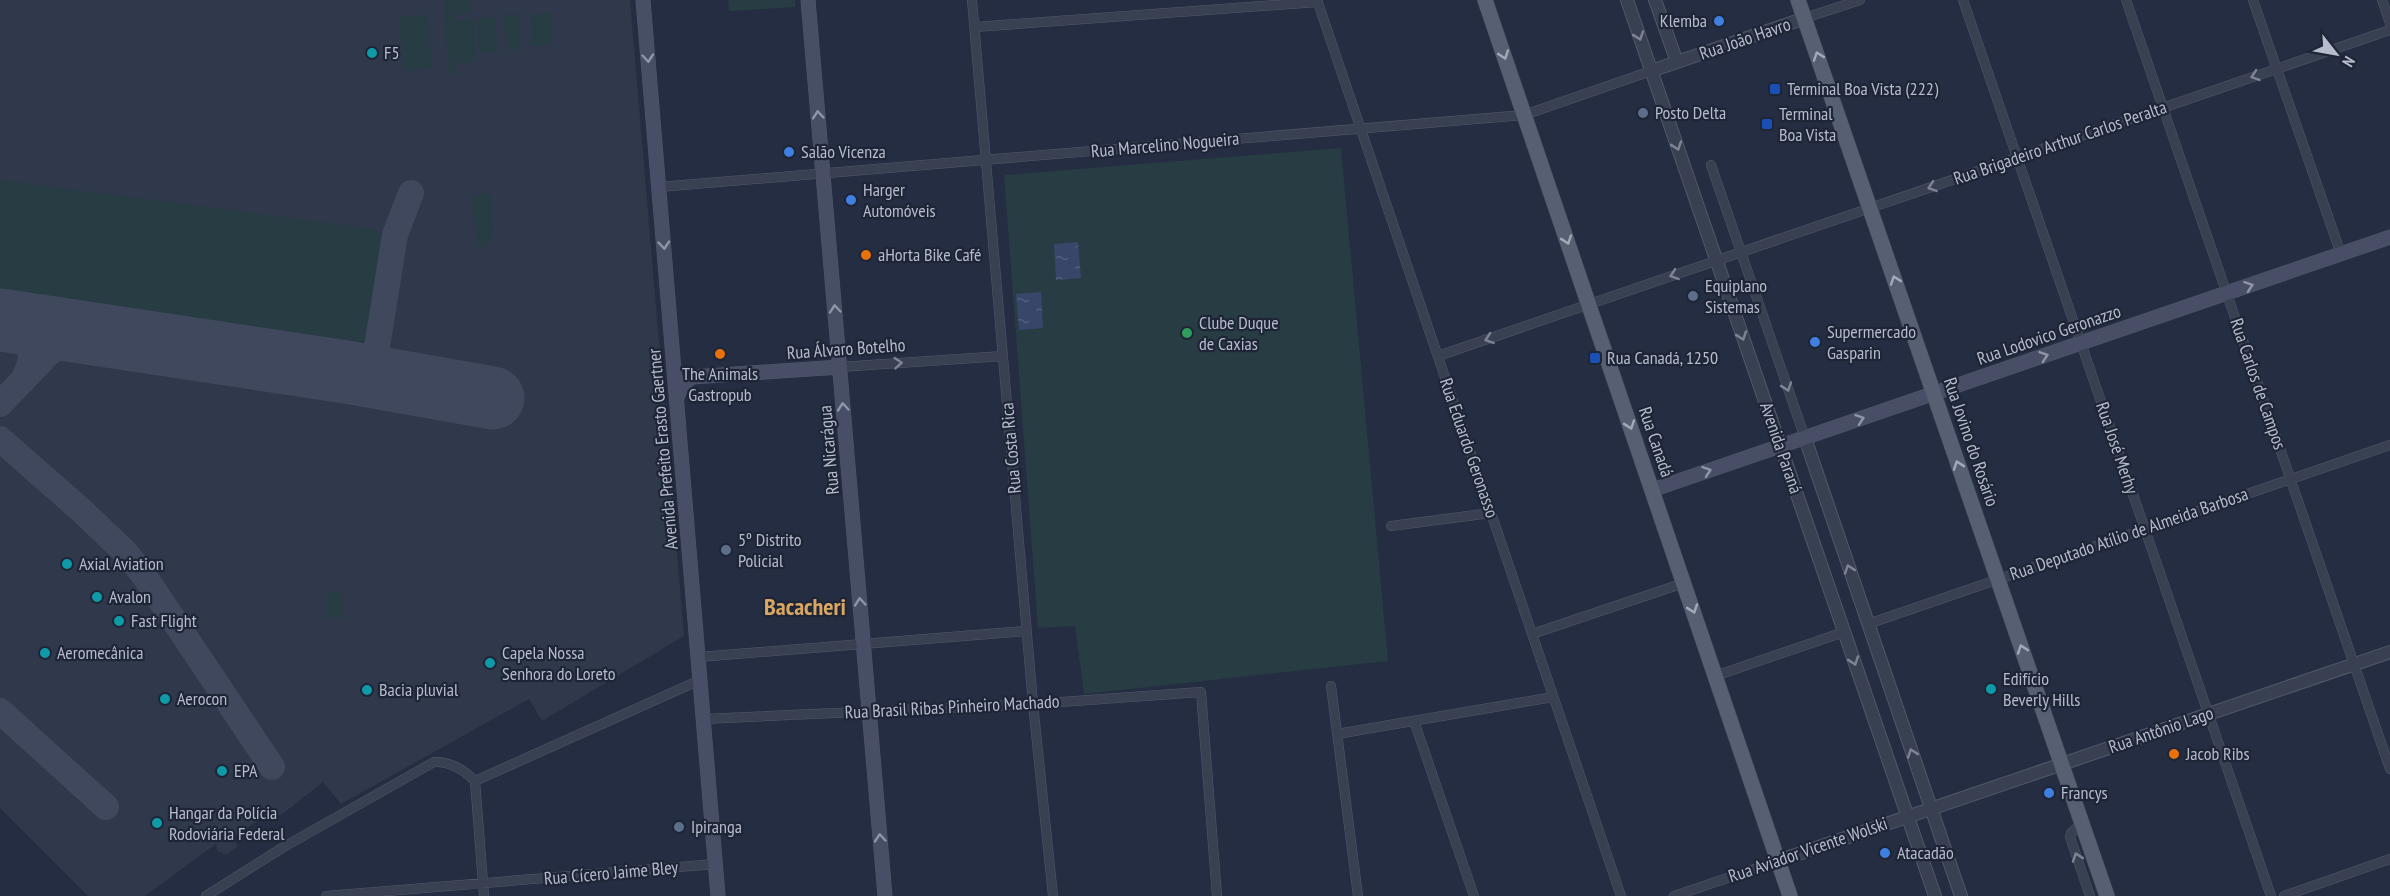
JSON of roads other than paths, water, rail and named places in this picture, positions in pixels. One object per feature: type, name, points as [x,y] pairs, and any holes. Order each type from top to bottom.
[{"type":"main road","name":"Avenida Prefeito Erasto Gaertner","points":[[643,0],[718,896]]},
{"type":"main road","name":"Rua Nicarágua","points":[[808,0],[885,896]]},
{"type":"main road","name":"Rua Canadá","points":[[1485,0],[1790,896]]},
{"type":"main road","name":"Rua Jovino do Rosário","points":[[1798,0],[2107,896]]},
{"type":"main road","name":"Rua Lodovico Geronazzo","points":[[1652,490],[2390,237]]},
{"type":"main road","points":[[674,359],[681,369],[692,377],[683,385],[677,397]]},
{"type":"main road","name":"Rua Álvaro Botelho","points":[[692,377],[840,367]]},
{"type":"street","name":"Rua Costa Rica","points":[[972,0],[1026,630],[1053,896]]},
{"type":"street","name":"Avenida Paraná","points":[[1627,0],[1935,896]]},
{"type":"street","points":[[1655,0],[1677,62]]},
{"type":"street","name":"Rua João Havro","points":[[1664,67],[1860,0]]},
{"type":"street","name":"Rua José Merhy","points":[[1963,0],[2271,896]]},
{"type":"street","name":"Rua Carlos de Campos","points":[[2126,0],[2390,769]]},
{"type":"street","points":[[2253,0],[2341,254]]},
{"type":"street","points":[[2382,0],[2390,22]]},
{"type":"street","points":[[975,27],[1317,1]]},
{"type":"street","name":"Rua Eduardo Geronasso","points":[[1317,1],[1621,896]]},
{"type":"street","name":"Rua Brigadeiro Arthur Carlos Peralta","points":[[1438,356],[2390,30]]},
{"type":"street","name":"Rua Marcelino Nogueira","points":[[659,187],[1524,115],[1664,67]]},
{"type":"street","name":"Avenida Paraná","points":[[1711,165],[1961,896]]},
{"type":"street","name":"Rua Álvaro Botelho","points":[[840,367],[1003,356]]},
{"type":"street","name":"Rua Deputado Atílio de Almeida Barbosa","points":[[1868,624],[2390,445]]},
{"type":"street","points":[[1391,526],[1491,513]]},
{"type":"street","points":[[1532,634],[1684,583]]},
{"type":"street","points":[[699,657],[1026,630]]},
{"type":"street","points":[[1715,676],[1844,632]]},
{"type":"street","name":"Rua Antônio Lago","points":[[1932,808],[2390,652]]},
{"type":"street","points":[[475,781],[700,680]]},
{"type":"street","points":[[1331,686],[1358,896]]},
{"type":"street","name":"Rua Brasil Ribas Pinheiro Machado","points":[[704,719],[1033,704],[1201,692],[1217,896]]},
{"type":"street","points":[[1337,735],[1553,697]]},
{"type":"street","points":[[1414,721],[1474,896]]},
{"type":"street","points":[[206,896],[282,848],[434,762],[450,764],[467,773],[475,781],[484,896]]},
{"type":"street","name":"Rua Aviador Vicente Wolski","points":[[1674,896],[1932,808]]},
{"type":"street","points":[[2082,823],[2071,833],[2070,837],[2090,896]]},
{"type":"street","points":[[2284,896],[2390,860]]},
{"type":"street","name":"Rua Cícero Jaime Bley","points":[[326,896],[716,864]]},
{"type":"water","points":[[1078,242],[1081,278],[1056,280],[1054,244]]},
{"type":"water","points":[[1041,292],[1043,328],[1019,330],[1016,294]]},
{"type":"place","name":"Klemba","points":[[1719,21]]},
{"type":"place","name":"F5","points":[[372,53]]},
{"type":"place","name":"Terminal Boa Vista (222)","points":[[1775,89]]},
{"type":"place","name":"Posto Delta","points":[[1643,113]]},
{"type":"place","name":"Terminal Boa Vista","points":[[1767,124]]},
{"type":"place","name":"Salão Vicenza","points":[[789,152]]},
{"type":"place","name":"Harger Automóveis","points":[[851,200]]},
{"type":"place","name":"aHorta Bike Café","points":[[866,255]]},
{"type":"place","name":"Equiplano Sistemas","points":[[1693,296]]},
{"type":"place","name":"Clube Duque de Caxias","points":[[1187,333]]},
{"type":"place","name":"Supermercado Gasparin","points":[[1815,342]]},
{"type":"place","name":"The Animals Gastropub","points":[[720,354]]},
{"type":"place","name":"Rua Canadá, 1250","points":[[1595,358]]},
{"type":"place","name":"5º Distrito Policial","points":[[726,550]]},
{"type":"place","name":"Axial Aviation","points":[[67,564]]},
{"type":"place","name":"Avalon","points":[[97,597]]},
{"type":"place","name":"Fast Flight","points":[[119,621]]},
{"type":"place","name":"Aeromecânica","points":[[45,653]]},
{"type":"place","name":"Capela Nossa Senhora do Loreto","points":[[490,663]]},
{"type":"place","name":"Edifício Beverly Hills","points":[[1991,689]]},
{"type":"place","name":"Bacia pluvial","points":[[367,690]]},
{"type":"place","name":"Aerocon","points":[[165,699]]},
{"type":"place","name":"Jacob Ribs","points":[[2174,754]]},
{"type":"place","name":"EPA","points":[[222,771]]},
{"type":"place","name":"Francys","points":[[2049,793]]},
{"type":"place","name":"Hangar da Polícia Rodoviária Federal","points":[[157,823]]},
{"type":"place","name":"Ipiranga","points":[[679,827]]},
{"type":"place","name":"Atacadão","points":[[1885,853]]},
{"type":"district","name":"Bacacheri","points":[[805,607]]}]
